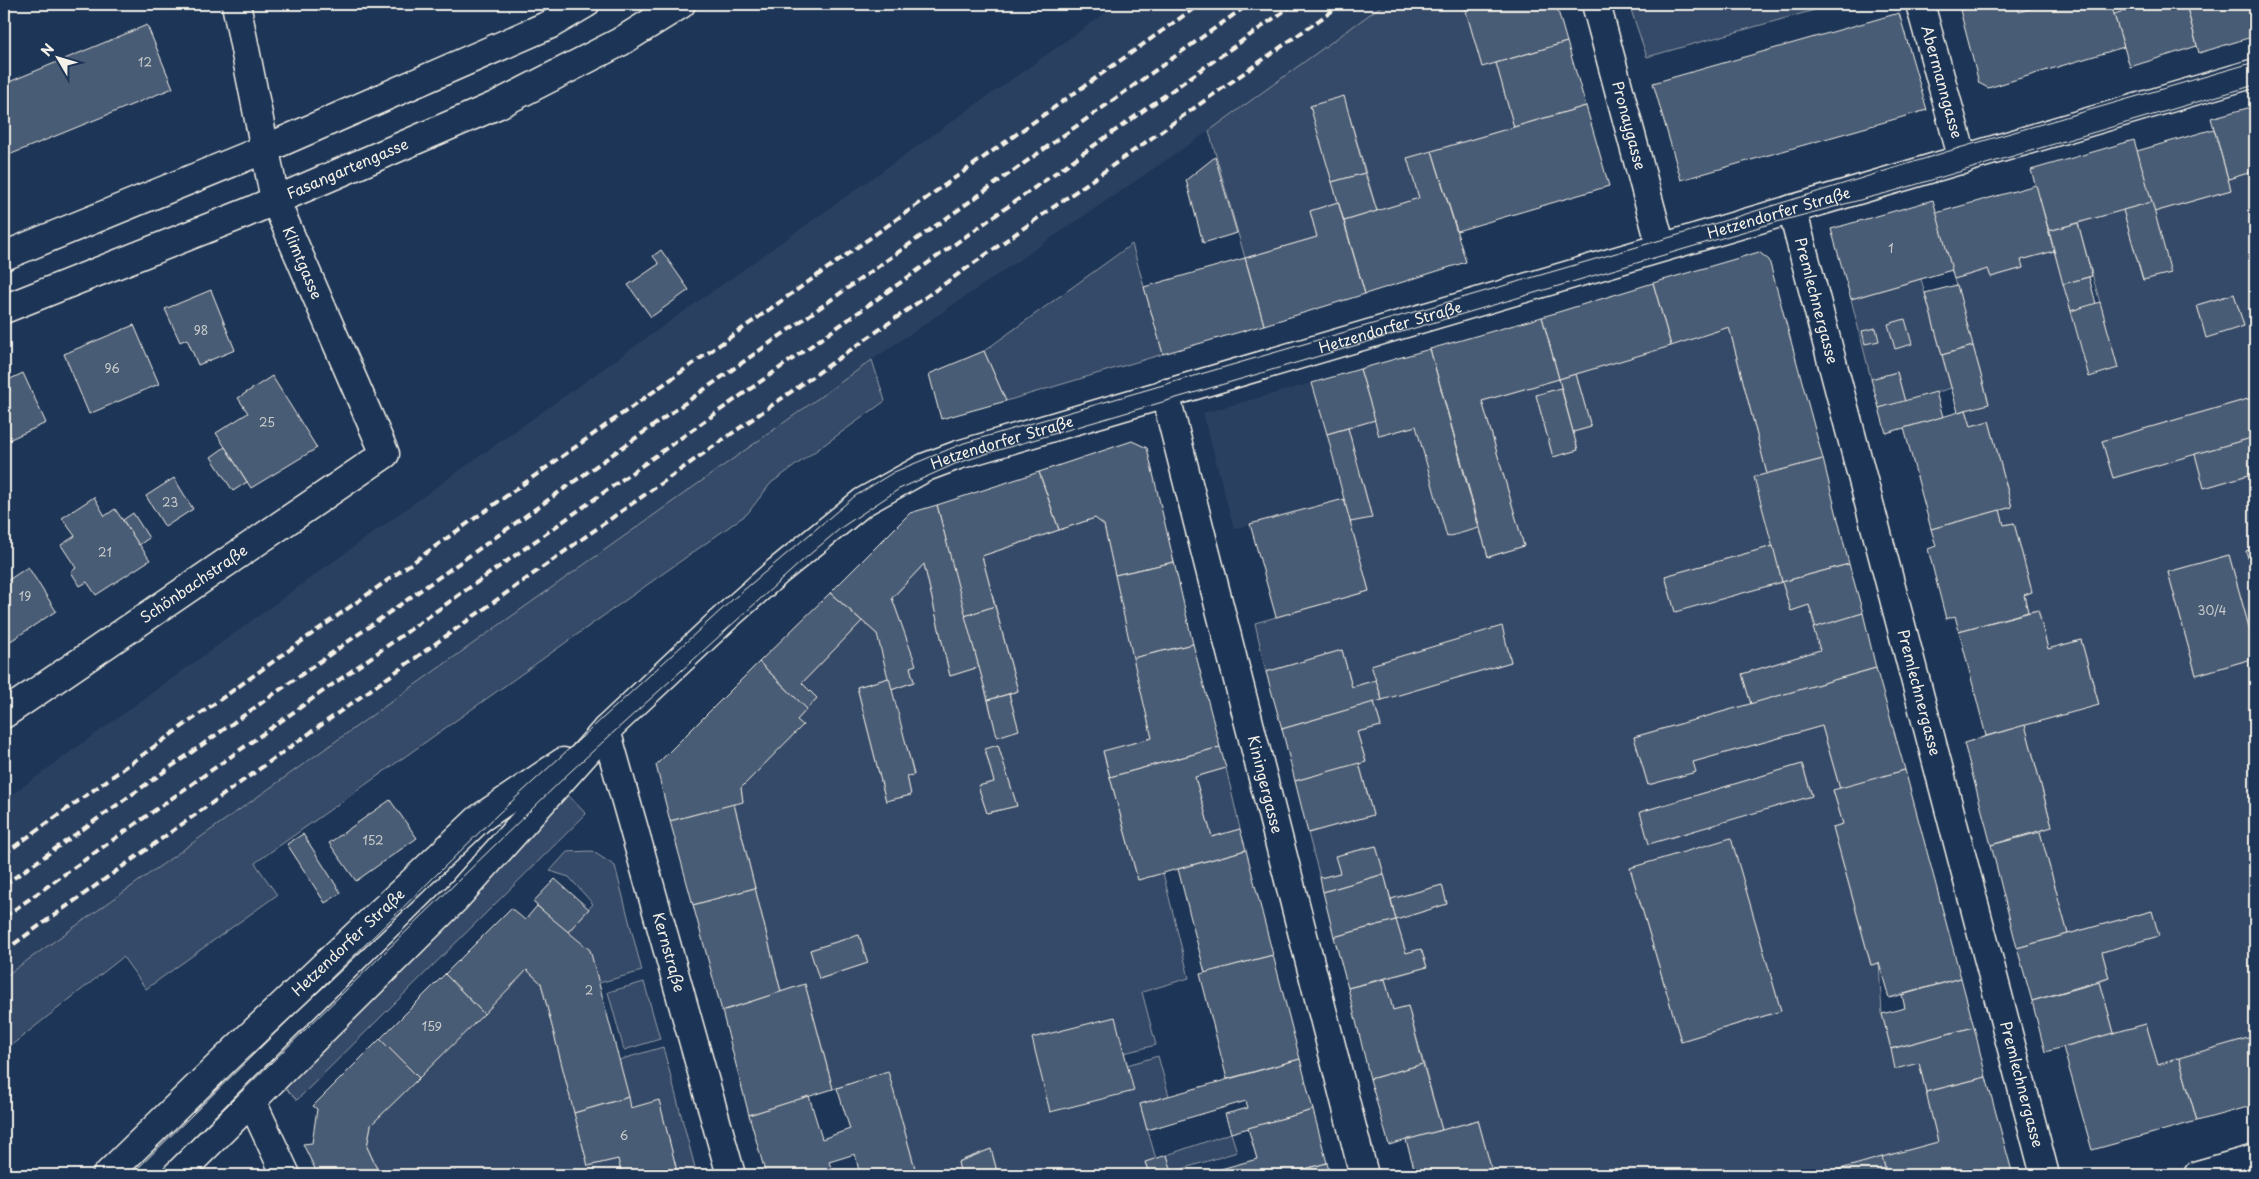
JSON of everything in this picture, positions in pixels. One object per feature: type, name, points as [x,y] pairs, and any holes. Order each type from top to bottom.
[{"type":"main road","name":"Klimtgasse","points":[[236,4],[274,200],[385,454]]},
{"type":"main road","points":[[4,256],[265,149],[551,24],[584,4]]},
{"type":"main road","name":"Fasangartengasse","points":[[4,309],[274,200],[497,105],[620,42],[680,4]]},
{"type":"main road","name":"Pronaygasse","points":[[1596,4],[1661,247]]},
{"type":"main road","name":"Abermanngasse","points":[[1920,4],[1963,160]]},
{"type":"main road","name":"Hetzendorfer Straße","points":[[177,1175],[456,898],[606,730],[778,571],[863,502],[894,482],[926,466],[958,454],[2255,73]]},
{"type":"main road","name":"Premlechnergasse","points":[[1792,209],[2045,1175]]},
{"type":"main road","name":"Kiningergasse","points":[[1165,393],[1364,1175]]},
{"type":"main road","name":"Schönbachstraße","points":[[4,714],[385,454]]},
{"type":"main road","name":"Hetzendorfer Straße","points":[[107,1175],[234,1051],[479,820],[606,730]]},
{"type":"main road","name":"Kernstraße","points":[[606,730],[731,1175]]},
{"type":"main road","points":[[252,1102],[286,1175]]},
{"type":"main road","points":[[2198,1175],[2255,1159]]},
{"type":"shaded area","points":[[1118,4],[1384,4],[1209,131],[872,360],[4,977],[4,800],[457,472]]},
{"type":"shaded area","points":[[1384,4],[1464,4],[1482,66],[1496,63],[1514,127],[1408,158],[1419,198],[1377,211],[1344,97],[1311,106],[1338,202],[1310,211],[1317,237],[1245,258],[1209,131]]},
{"type":"shaded area","points":[[1629,4],[1836,4],[1647,57]]},
{"type":"shaded area","points":[[2255,171],[2255,397],[2102,441],[2113,478],[2195,454],[2204,488],[2255,473],[2255,548],[2246,551],[2255,577],[2255,649],[2229,555],[2168,572],[2196,675],[2255,658],[2255,1036],[2158,1065],[2146,1024],[2114,1033],[2100,982],[2109,978],[2102,952],[2158,936],[2152,911],[2068,934],[2040,832],[2052,826],[2025,725],[2099,704],[2081,640],[2048,649],[2038,610],[2028,612],[2024,595],[2032,592],[2014,523],[2004,525],[2000,510],[2012,507],[1989,421],[1971,426],[1966,410],[1989,403],[1954,279],[1988,269],[1991,277],[2023,268],[2021,260],[2054,251],[2071,311],[2118,368],[2078,223],[2123,210],[2143,280],[2170,273],[2154,212],[2231,190],[2228,179]],"holes":[[[2234,294],[2244,326],[2206,337],[2197,305]]]},
{"type":"shaded area","points":[[1132,244],[1163,354],[1006,401],[984,351]]},
{"type":"shaded area","points":[[1921,279],[1951,388],[1905,402],[1897,372],[1871,379],[1851,299]]},
{"type":"shaded area","points":[[1729,327],[1767,474],[1755,477],[1773,546],[1665,576],[1675,611],[1782,582],[1791,611],[1809,605],[1820,650],[1742,674],[1751,704],[1634,737],[1648,785],[1695,772],[1693,762],[1822,726],[1840,789],[1833,790],[1843,824],[1833,827],[1871,965],[1879,963],[1882,1014],[1891,1049],[1919,1063],[1938,1142],[1820,1175],[1493,1175],[1478,1120],[1442,1130],[1408,1006],[1393,1010],[1385,979],[1427,967],[1421,949],[1406,953],[1396,920],[1447,904],[1442,885],[1391,899],[1376,846],[1336,856],[1340,873],[1320,878],[1308,833],[1373,815],[1359,763],[1366,761],[1357,732],[1381,726],[1374,702],[1511,662],[1502,627],[1372,665],[1376,680],[1352,687],[1342,650],[1266,672],[1255,623],[1369,591],[1350,522],[1372,517],[1348,428],[1375,420],[1379,436],[1416,426],[1479,528],[1489,557],[1524,546],[1482,401],[1559,379],[1561,388],[1536,395],[1553,457],[1578,450],[1573,432],[1591,427],[1576,374]],"holes":[[[1802,764],[1812,795],[1649,843],[1640,812]],[[1731,839],[1781,1011],[1681,1041],[1630,868]]]},
{"type":"shaded area","points":[[872,360],[885,401],[771,483],[747,514],[255,863],[277,895],[146,989],[123,957],[4,1051],[4,977]]},
{"type":"shaded area","points":[[1312,383],[1344,499],[1234,529],[1203,413]]},
{"type":"shaded area","points":[[1095,518],[1104,525],[1152,738],[1103,752],[1138,880],[1163,873],[1189,978],[1142,992],[1156,1045],[1124,1053],[1127,1065],[1158,1056],[1169,1096],[1140,1104],[1156,1159],[1145,1163],[1150,1175],[998,1175],[991,1149],[958,1162],[961,1175],[905,1175],[916,1172],[888,1072],[833,1089],[805,984],[781,992],[734,804],[743,801],[741,788],[802,725],[797,720],[817,698],[802,683],[862,621],[877,634],[889,678],[857,687],[886,801],[911,795],[907,776],[914,774],[891,690],[914,682],[910,667],[915,665],[892,598],[924,564],[950,676],[979,667],[997,736],[1018,730],[1009,694],[1018,691],[982,556]],"holes":[[[998,745],[1017,806],[987,813],[978,786],[994,782],[985,750]],[[859,935],[868,963],[820,979],[810,950]]]},
{"type":"shaded area","points":[[1226,768],[1240,829],[1212,837],[1195,777]]},
{"type":"shaded area","points":[[566,793],[586,814],[297,1100],[276,1079]]},
{"type":"shaded area","points":[[592,851],[615,866],[642,971],[599,983],[567,933],[593,904],[569,877],[550,871],[567,852]]},
{"type":"shaded area","points":[[527,970],[541,983],[588,1166],[618,1159],[622,1175],[556,1175],[554,1171],[546,1175],[457,1175],[455,1170],[445,1175],[380,1175],[367,1147],[371,1125]]},
{"type":"shaded area","points":[[644,982],[660,1039],[624,1050],[608,992]]},
{"type":"shaded area","points":[[663,1047],[697,1175],[678,1175],[659,1101],[631,1108],[619,1060]]},
{"type":"shaded area","points":[[1231,1133],[1237,1152],[1172,1172],[1167,1155]]},
{"type":"building","points":[[1464,4],[1556,4],[1567,42],[1482,67]]},
{"type":"building","points":[[1958,4],[1983,4],[1960,10]]},
{"type":"building","points":[[1983,4],[2017,4],[2019,12],[2039,6],[2039,4],[2111,4],[2124,47],[1988,88],[1979,83],[1960,10]]},
{"type":"building","points":[[2147,4],[2186,4],[2197,46],[2130,67],[2114,14]]},
{"type":"building","points":[[2186,4],[2255,4],[2255,36],[2199,53]]},
{"type":"building","points":[[1899,13],[1927,110],[1681,180],[1653,83]]},
{"type":"building","points":[[147,25],[173,88],[4,157],[4,84]]},
{"type":"building","points":[[1567,42],[1586,106],[1514,127],[1496,63]]},
{"type":"building","points":[[1344,96],[1365,173],[1332,182],[1310,106]]},
{"type":"building","points":[[1586,106],[1609,186],[1457,231],[1432,151]]},
{"type":"building","points":[[2255,106],[2255,171],[2228,179],[2211,118]]},
{"type":"building","points":[[2214,129],[2231,190],[2154,212],[2137,151]]},
{"type":"building","points":[[2134,140],[2152,202],[2049,231],[2031,170]]},
{"type":"building","points":[[1432,151],[1466,262],[1365,294],[1344,221],[1419,198],[1407,158]]},
{"type":"building","points":[[1215,157],[1237,233],[1203,243],[1186,180]]},
{"type":"building","points":[[1365,173],[1377,211],[1344,221],[1332,182]]},
{"type":"building","points":[[2036,185],[2054,251],[2021,260],[2023,268],[1991,277],[1988,269],[1954,279],[1936,213]]},
{"type":"building","points":[[1933,200],[1952,270],[1851,299],[1831,229]]},
{"type":"building","points":[[1338,202],[1365,294],[1264,325],[1245,258],[1317,237],[1310,211]]},
{"type":"building","points":[[2152,202],[2171,273],[2143,280],[2123,210]]},
{"type":"building","points":[[2078,223],[2092,276],[2063,284],[2049,231]]},
{"type":"building","points":[[661,250],[689,290],[651,317],[628,285],[659,264],[653,256]]},
{"type":"building","points":[[1759,252],[1769,260],[1823,459],[1767,474],[1729,327],[1671,346],[1653,283]]},
{"type":"building","points":[[1245,258],[1264,325],[1163,354],[1144,287]]},
{"type":"building","points":[[2089,277],[2096,304],[2071,311],[2063,284]]},
{"type":"building","points":[[1653,283],[1671,346],[1559,379],[1542,317]]},
{"type":"building","points":[[1957,285],[1973,346],[1942,355],[1925,293]]},
{"type":"building","points":[[211,290],[235,350],[198,365],[187,339],[180,342],[165,309]]},
{"type":"building","points":[[2234,294],[2244,326],[2206,338],[2197,305]]},
{"type":"building","points":[[2100,302],[2118,368],[2089,377],[2071,311]]},
{"type":"building","points":[[1542,317],[1559,379],[1482,401],[1524,546],[1488,557],[1430,349]]},
{"type":"building","points":[[1905,319],[1912,344],[1895,349],[1888,324]]},
{"type":"building","points":[[134,325],[159,384],[89,414],[64,354]]},
{"type":"building","points":[[1876,328],[1879,341],[1865,344],[1862,331]]},
{"type":"building","points":[[1973,346],[1989,404],[1958,412],[1942,355]]},
{"type":"building","points":[[1430,349],[1479,528],[1447,537],[1416,426],[1379,436],[1360,369]]},
{"type":"building","points":[[984,351],[1006,401],[941,419],[929,374]]},
{"type":"building","points":[[1360,369],[1375,420],[1327,434],[1312,383]]},
{"type":"building","points":[[1897,372],[1905,402],[1879,408],[1871,379]]},
{"type":"building","points":[[23,373],[46,423],[4,442],[4,382]]},
{"type":"building","points":[[1576,374],[1591,427],[1573,432],[1559,379]]},
{"type":"building","points":[[272,376],[317,448],[251,488],[216,433],[248,413],[238,398]]},
{"type":"building","points":[[1561,388],[1578,450],[1553,457],[1536,395]]},
{"type":"building","points":[[1936,392],[1943,417],[1886,433],[1879,408]]},
{"type":"building","points":[[2255,397],[2255,437],[2113,478],[2102,441]]},
{"type":"building","points":[[1966,410],[1971,426],[1989,421],[2012,507],[1931,529],[1904,428]]},
{"type":"building","points":[[1348,428],[1372,518],[1350,522],[1327,434]]},
{"type":"building","points":[[2255,437],[2255,473],[2204,488],[2195,454]]},
{"type":"building","points":[[1132,441],[1147,448],[1174,562],[1115,575],[1104,525],[1095,518],[1059,530],[1039,472]]},
{"type":"building","points":[[225,447],[247,482],[233,491],[211,457]]},
{"type":"building","points":[[1823,459],[1849,564],[1782,582],[1754,477]]},
{"type":"building","points":[[1039,472],[1059,530],[982,556],[995,606],[965,616],[937,505]]},
{"type":"building","points":[[174,478],[193,509],[165,527],[146,496]]},
{"type":"building","points":[[94,497],[105,516],[115,509],[150,560],[96,595],[87,582],[80,586],[71,572],[76,568],[61,545],[75,536],[62,518]]},
{"type":"building","points":[[1344,499],[1369,591],[1276,617],[1250,524]]},
{"type":"building","points":[[937,505],[979,667],[950,676],[924,564],[892,598],[916,665],[910,667],[914,682],[891,690],[877,634],[830,593],[910,513]]},
{"type":"building","points":[[2000,510],[2004,525],[2014,523],[2032,592],[2024,595],[2028,612],[1959,631],[1955,616],[1946,619],[1928,549],[1936,546],[1931,529]]},
{"type":"building","points":[[133,513],[149,538],[139,545],[123,520]]},
{"type":"building","points":[[1773,546],[1782,582],[1675,612],[1665,576]]},
{"type":"building","points":[[2255,548],[2255,577],[2254,578],[2246,551]]},
{"type":"building","points":[[2229,555],[2255,649],[2255,658],[2196,675],[2168,572]]},
{"type":"building","points":[[1174,562],[1193,644],[1133,658],[1115,575]]},
{"type":"building","points":[[1849,564],[1863,613],[1816,628],[1809,605],[1791,611],[1782,582]]},
{"type":"building","points":[[28,567],[56,611],[9,642],[4,633],[4,583]]},
{"type":"building","points":[[830,593],[862,621],[802,683],[817,698],[807,709],[759,662]]},
{"type":"building","points":[[995,606],[1018,691],[988,700],[965,616]]},
{"type":"building","points":[[2038,610],[2048,649],[2081,640],[2099,705],[1986,736],[1959,631]]},
{"type":"building","points":[[1863,613],[1876,668],[1751,704],[1742,674],[1820,650],[1813,628]]},
{"type":"building","points":[[1502,626],[1511,662],[1382,700],[1371,665]]},
{"type":"building","points":[[1193,644],[1220,747],[1110,777],[1103,751],[1152,738],[1133,658]]},
{"type":"building","points":[[1342,650],[1352,687],[1376,680],[1382,700],[1282,729],[1266,672]]},
{"type":"building","points":[[759,662],[807,709],[797,720],[803,725],[741,788],[743,802],[670,821],[656,765]]},
{"type":"building","points":[[1876,668],[1905,770],[1840,789],[1822,726],[1693,762],[1696,772],[1648,785],[1634,737]]},
{"type":"building","points":[[889,678],[914,775],[907,776],[911,795],[886,801],[857,687]]},
{"type":"building","points":[[1009,694],[1019,730],[997,737],[988,700]]},
{"type":"building","points":[[1374,702],[1381,726],[1357,732],[1366,762],[1295,781],[1282,729]]},
{"type":"building","points":[[2025,725],[2052,827],[1991,845],[1964,743]]},
{"type":"building","points":[[998,745],[1017,806],[987,813],[978,786],[994,782],[985,749]]},
{"type":"building","points":[[1220,747],[1226,768],[1195,777],[1212,837],[1240,829],[1246,850],[1138,880],[1110,777]]},
{"type":"building","points":[[1359,763],[1373,815],[1308,833],[1295,781]]},
{"type":"building","points":[[1802,764],[1812,796],[1649,844],[1640,812]]},
{"type":"building","points":[[1905,770],[1961,978],[1889,998],[1879,963],[1871,965],[1833,827],[1843,824],[1833,790]]},
{"type":"building","points":[[390,800],[417,838],[356,881],[329,843]]},
{"type":"building","points":[[734,804],[755,888],[693,905],[670,821]]},
{"type":"building","points":[[2040,832],[2068,934],[2017,948],[1991,845]]},
{"type":"building","points":[[303,834],[341,893],[325,903],[287,844]]},
{"type":"building","points":[[1731,838],[1781,1011],[1681,1041],[1630,868]]},
{"type":"building","points":[[1376,846],[1384,874],[1323,892],[1320,878],[1340,873],[1335,856]]},
{"type":"building","points":[[1246,850],[1273,955],[1205,973],[1178,869]]},
{"type":"building","points":[[1384,874],[1396,920],[1334,937],[1323,892]]},
{"type":"building","points":[[555,879],[589,909],[567,933],[533,902]]},
{"type":"building","points":[[1442,885],[1447,904],[1396,920],[1391,899]]},
{"type":"building","points":[[755,888],[781,992],[722,1011],[693,905]]},
{"type":"building","points":[[537,906],[590,950],[629,1097],[574,1113],[541,983],[527,970],[484,1014],[445,974],[511,908],[525,920]]},
{"type":"building","points":[[2152,911],[2159,936],[2102,952],[2109,978],[2032,1001],[2017,948]]},
{"type":"building","points":[[1396,920],[1406,953],[1421,949],[1427,967],[1348,988],[1334,937]]},
{"type":"building","points":[[859,935],[868,963],[819,979],[810,950]]},
{"type":"building","points":[[1273,955],[1300,1059],[1227,1079],[1200,974]]},
{"type":"building","points":[[445,974],[484,1014],[419,1078],[380,1039]]},
{"type":"building","points":[[1961,978],[1974,1027],[1891,1049],[1882,1014],[1905,1008],[1902,995]]},
{"type":"building","points":[[1385,979],[1393,1010],[1408,1006],[1423,1064],[1370,1079],[1348,988]]},
{"type":"building","points":[[2100,982],[2114,1033],[2045,1052],[2032,1001]]},
{"type":"building","points":[[805,984],[833,1089],[749,1115],[722,1011]]},
{"type":"building","points":[[1115,1017],[1134,1091],[1050,1112],[1032,1038]]},
{"type":"building","points":[[2146,1024],[2158,1065],[2179,1058],[2197,1121],[2092,1150],[2063,1047]]},
{"type":"building","points":[[1974,1027],[1986,1077],[1926,1092],[1919,1063],[1895,1069],[1891,1049]]},
{"type":"building","points":[[2255,1036],[2255,1105],[2197,1121],[2179,1058]]},
{"type":"building","points":[[380,1039],[419,1078],[371,1125],[367,1147],[380,1175],[318,1175],[303,1144],[312,1143],[317,1109],[313,1106]]},
{"type":"building","points":[[1300,1059],[1313,1110],[1231,1133],[1225,1114],[1248,1108],[1246,1101],[1147,1130],[1140,1104]]},
{"type":"building","points":[[1423,1064],[1442,1130],[1389,1145],[1370,1079]]},
{"type":"building","points":[[888,1071],[916,1172],[905,1175],[860,1175],[855,1154],[829,1162],[834,1175],[766,1175],[749,1115],[809,1096],[822,1139],[850,1129],[837,1088]]},
{"type":"building","points":[[1986,1077],[2013,1175],[1887,1175],[1882,1157],[1938,1142],[1926,1092]]},
{"type":"building","points":[[629,1097],[631,1108],[659,1100],[678,1175],[622,1175],[618,1159],[588,1166],[574,1113]]},
{"type":"building","points":[[1313,1110],[1327,1163],[1283,1175],[1199,1175],[1257,1159],[1248,1128]]},
{"type":"building","points":[[1478,1120],[1493,1175],[1416,1175],[1406,1140]]},
{"type":"building","points":[[991,1149],[998,1175],[961,1175],[958,1162]]},
{"type":"building","points":[[1167,1155],[1172,1172],[1150,1175],[1145,1162]]},
{"type":"building","points":[[1882,1157],[1887,1175],[1820,1175]]},
{"type":"building","points":[[1327,1163],[1330,1175],[1283,1175]]},
{"type":"tram line","points":[[131,1175],[499,813],[732,600],[855,496],[894,472],[964,443],[1678,235],[1959,148],[2255,62]]},
{"type":"tram line","points":[[156,1175],[571,771],[802,561],[842,527],[899,489],[955,464],[992,452],[1773,223],[1894,191],[2255,85]]},
{"type":"railway","points":[[4,854],[1200,4]]},
{"type":"railway","points":[[4,885],[1249,4]]},
{"type":"railway","points":[[4,917],[1294,4]]},
{"type":"railway","points":[[4,951],[599,527],[1342,4]]}]
